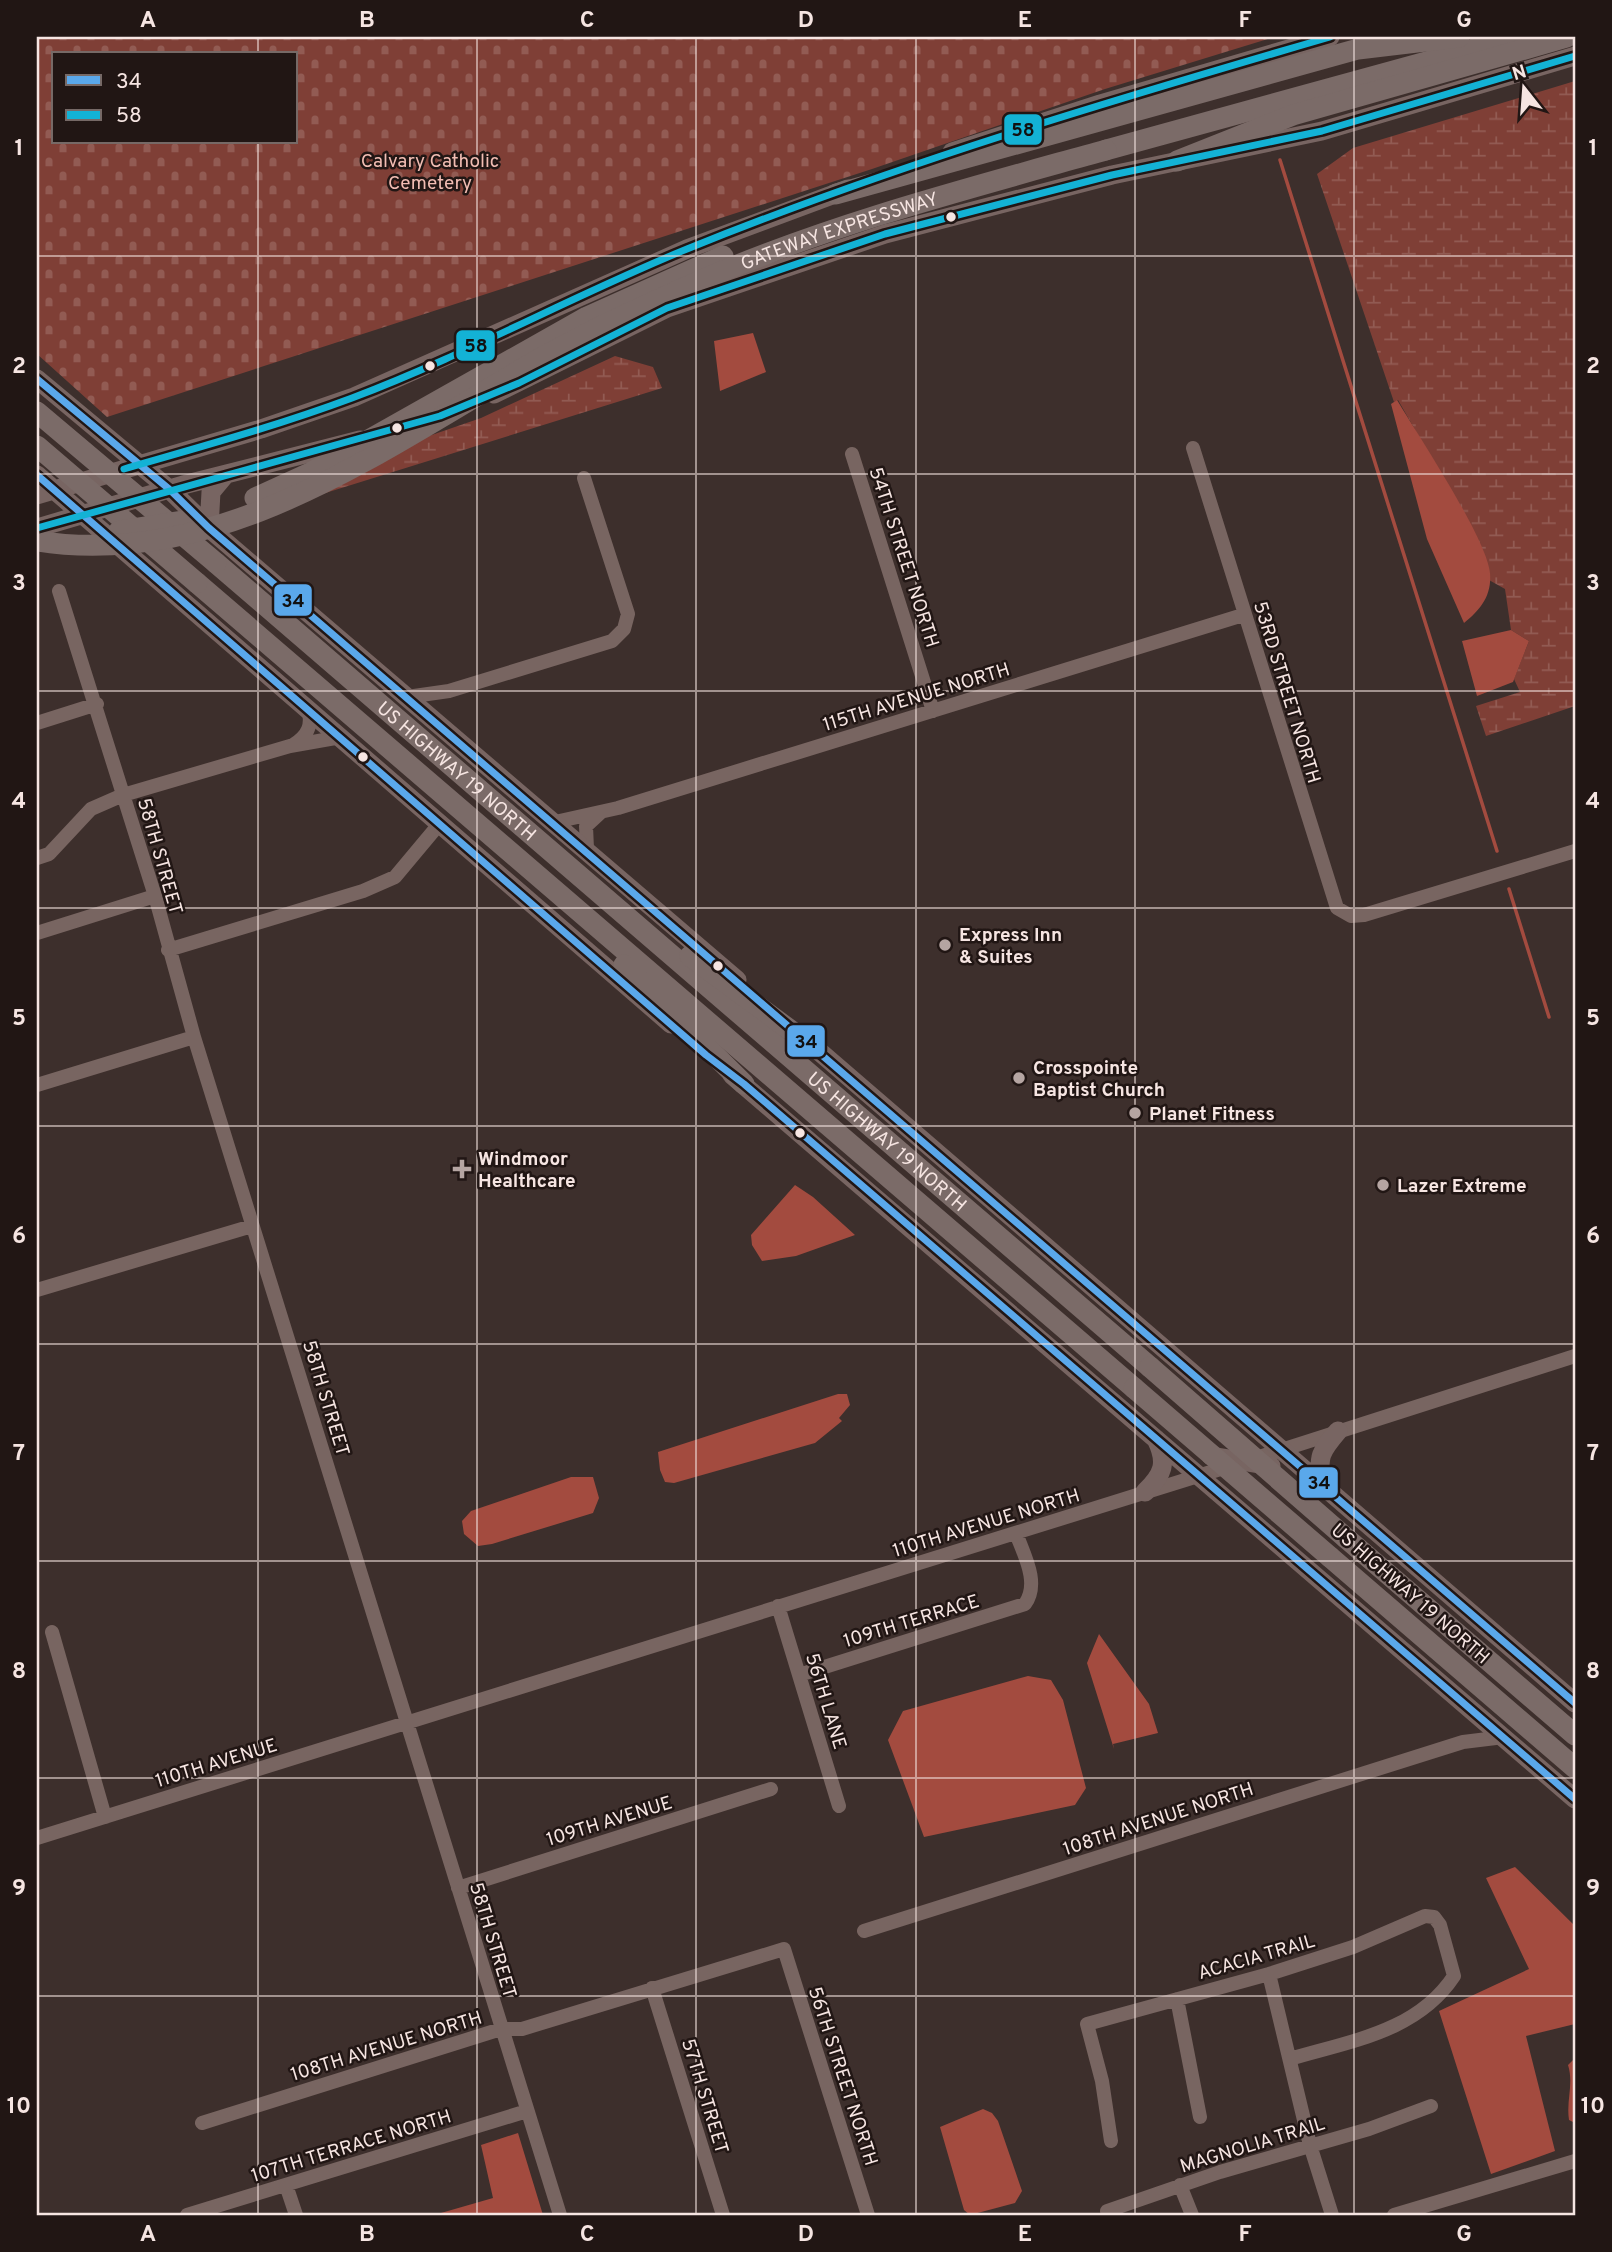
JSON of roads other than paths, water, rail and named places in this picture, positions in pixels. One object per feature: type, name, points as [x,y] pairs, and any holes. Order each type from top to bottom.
[{"type":"highway","points":[[836,194],[1017,146],[1358,49],[1461,37]]},
{"type":"highway","name":"GATEWAY EXPRESSWAY","points":[[37,541],[102,544],[160,541],[232,521],[296,496],[546,356],[705,279],[809,237],[1104,144],[1461,37]]},
{"type":"highway","name":"GATEWAY EXPRESSWAY","points":[[37,527],[58,531],[124,531],[190,520],[257,497],[312,472],[587,317],[689,270],[805,224],[1517,37]]},
{"type":"highway","points":[[1177,161],[1293,115],[1567,37]]},
{"type":"highway","name":"US HIGHWAY 19 NORTH","points":[[37,412],[1575,1734]]},
{"type":"highway","name":"US HIGHWAY 19 NORTH","points":[[37,444],[117,487],[197,583],[1575,1768]]},
{"type":"highway","points":[[530,869],[744,1084]]},
{"type":"highway","points":[[595,890],[809,1044]]},
{"type":"main road","points":[[37,527],[82,513],[117,487],[261,429],[354,397],[687,249],[836,194],[1100,104],[1330,37]]},
{"type":"main road","points":[[45,492],[117,487],[169,489],[351,443],[440,416],[519,383],[667,308],[786,265],[1043,191],[1322,131],[1575,56]]},
{"type":"main road","points":[[37,379],[93,426],[117,487],[117,526],[124,550]]},
{"type":"main road","points":[[37,379],[54,405],[57,423],[44,440],[37,444]]},
{"type":"main road","points":[[93,426],[117,487]]},
{"type":"main road","points":[[37,467],[186,505]]},
{"type":"main road","points":[[209,528],[211,492],[226,474]]},
{"type":"main road","points":[[37,475],[45,492],[82,513],[706,1055],[744,1084],[1154,1435],[1575,1799]]},
{"type":"main road","points":[[117,487],[169,489],[209,528],[587,849],[809,1044],[1575,1703]]},
{"type":"main road","points":[[170,589],[166,570],[168,561],[184,541],[200,537],[226,542]]},
{"type":"main road","points":[[1135,1420],[1152,1421],[1181,1406],[1185,1392],[1184,1378],[1174,1356]]},
{"type":"main road","points":[[1219,1396],[1228,1415],[1261,1528]]},
{"type":"main road","points":[[1321,1484],[1318,1461],[1321,1451],[1338,1431]]},
{"type":"main road","points":[[1154,1435],[1212,1457],[1241,1463],[1287,1467],[1321,1484]]},
{"type":"main road","points":[[1145,1492],[1159,1478],[1164,1465],[1163,1453],[1154,1435]]},
{"type":"main road","points":[[1312,1573],[1296,1549],[1291,1536],[1292,1527],[1302,1510],[1319,1499],[1341,1502]]},
{"type":"street","name":"53RD STREET NORTH","points":[[1193,448],[1243,615],[1337,908],[1351,916],[1375,912],[1575,851]]},
{"type":"street","name":"54TH STREET NORTH","points":[[852,454],[933,711]]},
{"type":"street","points":[[407,697],[449,691],[612,640],[624,629],[628,614],[584,478]]},
{"type":"street","name":"58TH STREET","points":[[60,591],[97,704],[252,1226],[560,2215]]},
{"type":"street","name":"115TH AVENUE NORTH","points":[[555,822],[600,813],[1243,615]]},
{"type":"street","points":[[436,723],[434,709],[438,698],[449,691]]},
{"type":"street","points":[[37,723],[97,704]]},
{"type":"street","points":[[290,747],[304,738],[309,730],[308,708]]},
{"type":"street","points":[[37,858],[49,854],[91,808],[123,795],[290,747],[341,737]]},
{"type":"street","points":[[587,849],[586,827],[600,813]]},
{"type":"street","points":[[168,950],[363,891],[395,877],[440,822]]},
{"type":"street","points":[[37,933],[155,896]]},
{"type":"street","points":[[37,1085],[194,1037]]},
{"type":"street","points":[[37,1290],[252,1226]]},
{"type":"street","name":"110TH AVENUE NORTH","points":[[408,1724],[530,1682],[1201,1476],[1575,1356]]},
{"type":"street","name":"109TH TERRACE","points":[[799,1675],[1024,1604],[1031,1595],[1032,1585],[1016,1532]]},
{"type":"street","name":"56TH LANE","points":[[778,1606],[839,1806]]},
{"type":"street","points":[[52,1632],[106,1817]]},
{"type":"street","points":[[1463,1742],[1472,1731],[1470,1708]]},
{"type":"street","name":"110TH AVENUE","points":[[37,1838],[408,1724]]},
{"type":"street","name":"108TH AVENUE NORTH","points":[[864,1931],[1463,1742],[1504,1737]]},
{"type":"street","name":"109TH AVENUE","points":[[458,1888],[771,1789]]},
{"type":"street","name":"ACACIA TRAIL","points":[[1111,2141],[1102,2081],[1087,2024],[1269,1974],[1353,1947],[1425,1916],[1434,1917],[1440,1924],[1454,1976],[1422,2012],[1403,2024],[1290,2059]]},
{"type":"street","name":"108TH AVENUE NORTH","points":[[202,2123],[501,2029],[522,2029],[784,1949]]},
{"type":"street","name":"56TH STREET NORTH","points":[[784,1949],[868,2215]]},
{"type":"street","points":[[1269,1974],[1310,2145],[1332,2215]]},
{"type":"street","name":"57TH STREET","points":[[652,1988],[723,2215]]},
{"type":"street","points":[[1177,1999],[1200,2116]]},
{"type":"street","name":"MAGNOLIA TRAIL","points":[[1107,2211],[1180,2185],[1409,2116],[1432,2106]]},
{"type":"street","name":"107TH TERRACE NORTH","points":[[187,2215],[527,2111]]},
{"type":"street","points":[[1394,2215],[1575,2161]]},
{"type":"street","points":[[286,2185],[296,2215]]},
{"type":"street","points":[[1180,2185],[1192,2215]]},
{"type":"waterway","points":[[1280,160],[1497,851]]},
{"type":"waterway","points":[[1509,889],[1549,1017]]},
{"type":"place","name":"Express Inn & Suites","points":[[945,945]]},
{"type":"place","name":"Crosspointe Baptist Church","points":[[1019,1078]]},
{"type":"place","name":"Planet Fitness","points":[[1135,1113]]},
{"type":"place","name":"Windmoor Healthcare","points":[[462,1169]]},
{"type":"place","name":"Lazer Extreme","points":[[1383,1185]]},
{"type":"park label","name":"Calvary Catholic Cemetery","points":[[430,171]]}]
